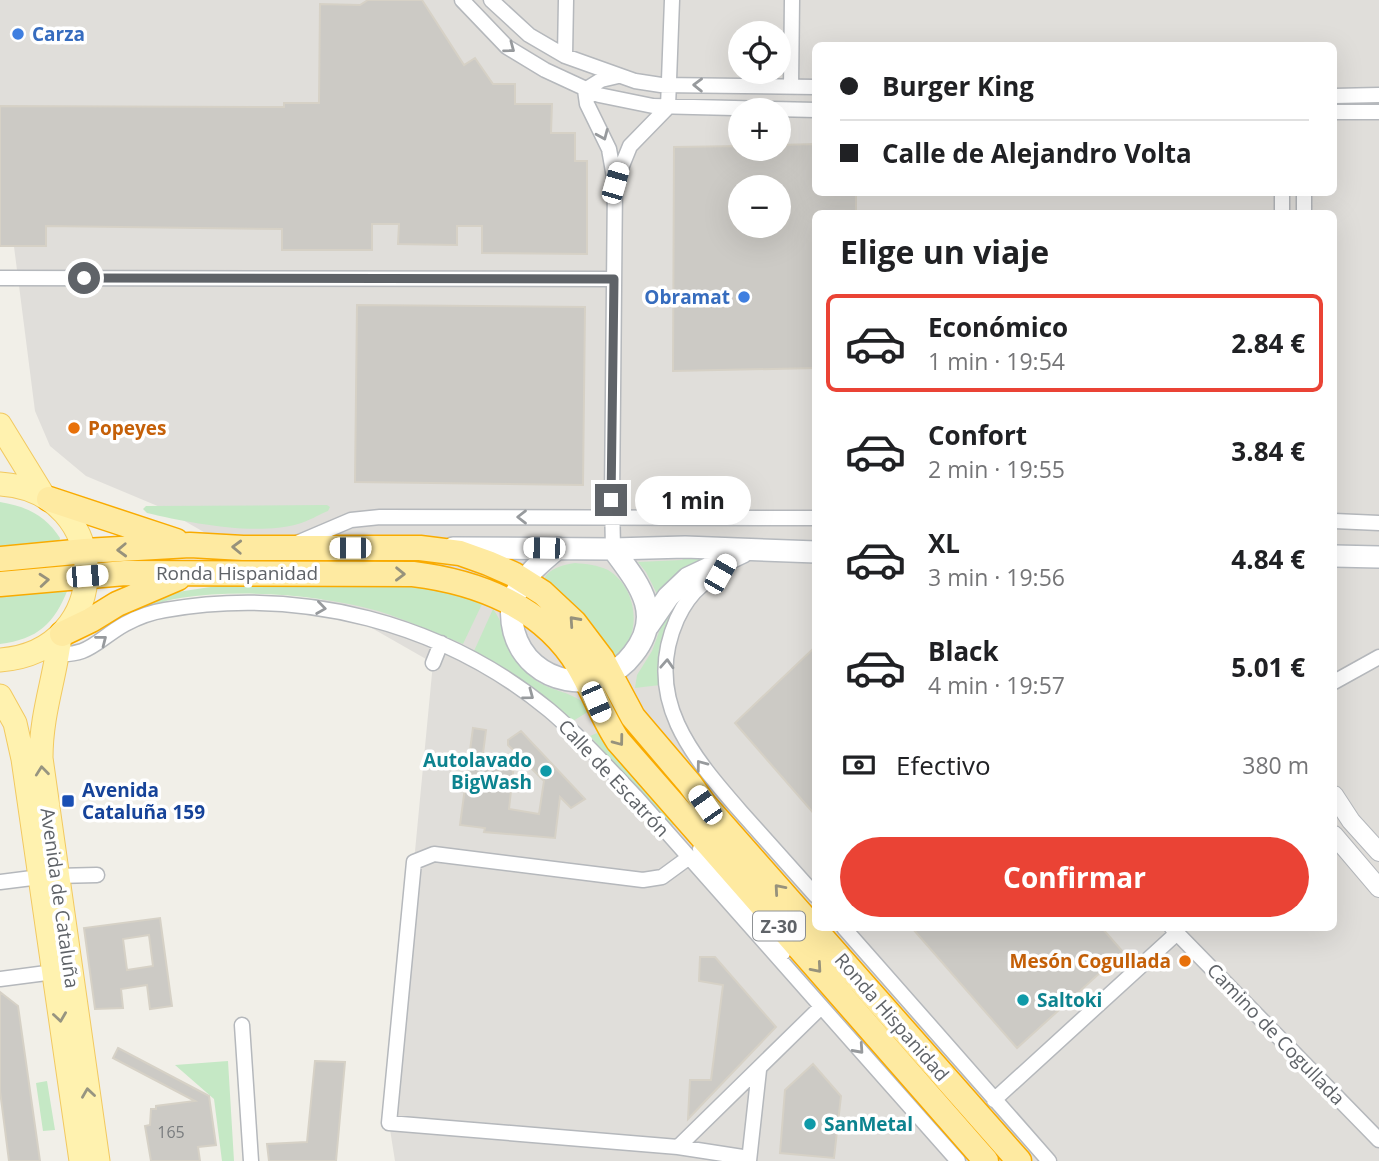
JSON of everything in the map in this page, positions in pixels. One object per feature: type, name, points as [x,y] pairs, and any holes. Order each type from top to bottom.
[{"type":"highway","points":[[46,497],[191,545]]},
{"type":"highway","name":"Ronda Hispanidad","points":[[0,559],[191,545],[420,548],[460,553],[507,570],[553,601],[592,642],[633,717],[705,805],[812,926]]},
{"type":"highway","name":"Ronda Hispanidad","points":[[0,583],[125,573],[413,574],[450,579],[512,604],[536,617],[550,629],[575,661],[587,681],[601,715],[618,741],[986,1161]]},
{"type":"highway","points":[[55,644],[117,604],[191,573]]},
{"type":"highway","name":"Ronda Hispanidad","points":[[817,931],[1021,1161]]},
{"type":"main road","name":"Avenida de Cataluña","points":[[0,425],[46,497],[71,522],[85,551],[87,576],[77,613],[55,644],[41,748],[54,972],[81,1161]]},
{"type":"main road","points":[[0,484],[28,489],[46,497]]},
{"type":"main road","name":"Ronda Hispanidad","points":[[420,548],[613,550],[685,547],[736,556],[812,552]]},
{"type":"main road","points":[[558,548],[524,580],[512,604],[513,626],[527,657],[544,672],[576,682],[611,674],[620,668],[635,652],[648,626],[679,586],[698,572],[736,556]]},
{"type":"main road","points":[[613,550],[642,590],[648,626]]},
{"type":"main road","points":[[1337,556],[1379,557]]},
{"type":"main road","points":[[0,660],[12,659],[55,644]]},
{"type":"main road","name":"Avenida de Cataluña","points":[[0,696],[19,734],[48,877],[98,1161]]},
{"type":"street","points":[[462,0],[507,47],[545,71],[584,90],[618,101],[668,107],[812,110]]},
{"type":"street","points":[[491,0],[529,35],[565,57],[618,76],[670,85],[812,87]]},
{"type":"street","points":[[565,57],[566,0]]},
{"type":"street","points":[[615,183],[630,146],[668,107],[672,0]]},
{"type":"street","points":[[791,86],[792,0]]},
{"type":"street","points":[[584,90],[601,80],[618,76]]},
{"type":"street","points":[[584,90],[587,104],[608,149],[615,183],[611,500],[613,550]]},
{"type":"street","points":[[1337,96],[1379,95]]},
{"type":"street","points":[[1337,111],[1379,112]]},
{"type":"street","points":[[0,278],[614,279]]},
{"type":"street","points":[[590,518],[611,500]]},
{"type":"street","points":[[284,548],[351,520],[380,517],[812,518]]},
{"type":"street","points":[[1337,521],[1379,523]]},
{"type":"street","points":[[736,556],[720,574],[695,591],[679,615],[666,659],[667,692],[672,714],[692,752],[812,892]]},
{"type":"street","name":"Calle de Escatrón","points":[[55,644],[84,652],[125,624],[147,614],[194,606],[244,602],[286,603],[338,611],[392,624],[441,643],[492,669],[521,688],[573,730],[635,796],[958,1161]]},
{"type":"street","points":[[433,663],[441,643]]},
{"type":"street","points":[[1337,680],[1379,657]]},
{"type":"street","points":[[690,784],[767,842]]},
{"type":"street","points":[[1337,800],[1351,821],[1379,852]]},
{"type":"street","name":"Ronda Hispanidad","points":[[671,803],[711,866],[774,938],[801,982]]},
{"type":"street","points":[[1337,839],[1379,888]]},
{"type":"street","points":[[688,858],[662,877],[643,880],[434,854],[414,862],[389,1123],[678,1147],[749,1160],[759,1070]]},
{"type":"street","points":[[0,882],[97,875]]},
{"type":"street","points":[[847,931],[1049,1161]]},
{"type":"street","points":[[994,1100],[1174,931]]},
{"type":"street","name":"Camino de Cogullada","points":[[1176,931],[1379,1140]]},
{"type":"street","points":[[0,979],[54,972]]},
{"type":"street","name":"Ronda Hispanidad","points":[[911,1003],[929,1037],[998,1119],[1021,1161]]},
{"type":"street","points":[[678,1147],[821,1007]]},
{"type":"street","points":[[242,1025],[251,1161]]},
{"type":"street","name":"Calle de Escatrón","points":[[876,1068],[933,1114],[975,1161]]},
{"type":"shaded area","points":[[0,0],[1379,0],[1379,1161],[395,1161],[389,1123],[433,663],[160,507],[86,476],[50,446],[35,411],[0,137]]},
{"type":"green space","points":[[0,502],[27,509],[42,518],[60,538],[59,542],[0,549]]},
{"type":"green space","points":[[146,506],[330,507],[328,511],[302,523],[263,529],[182,521],[147,513],[143,509]]},
{"type":"green space","points":[[689,554],[710,556],[657,594],[638,562],[682,560]]},
{"type":"green space","points":[[575,563],[608,570],[618,578],[631,599],[631,637],[616,657],[579,609],[544,579],[553,570]]},
{"type":"green space","points":[[230,584],[423,586],[483,602],[463,644],[378,611],[305,597],[204,595],[166,601],[128,615],[126,610],[171,593]]},
{"type":"green space","points":[[68,589],[57,612],[43,628],[25,638],[0,644],[0,595]]},
{"type":"green space","points":[[675,603],[662,644],[660,685],[635,688],[637,675],[652,651],[663,621]]},
{"type":"green space","points":[[493,609],[522,668],[537,682],[578,699],[591,710],[573,721],[516,676],[474,651]]},
{"type":"green space","points":[[602,731],[674,825],[669,825],[590,736]]},
{"type":"green space","points":[[228,1061],[234,1161],[222,1161],[214,1099],[175,1065]]},
{"type":"green space","points":[[47,1081],[55,1130],[43,1131],[36,1083]]},
{"type":"building","points":[[368,0],[422,0],[464,65],[475,58],[493,84],[515,84],[515,104],[552,104],[551,133],[575,133],[575,161],[587,161],[587,254],[482,253],[482,226],[457,226],[457,245],[398,244],[399,224],[372,224],[372,250],[282,250],[282,229],[46,226],[46,246],[0,246],[0,106],[284,107],[284,103],[319,103],[320,4],[360,5]]},
{"type":"building","name":"Obramat","points":[[812,144],[812,196],[856,196],[856,210],[812,210],[812,368],[673,371],[674,147],[728,146],[728,161],[791,161],[791,145]]},
{"type":"building","points":[[357,305],[585,307],[583,485],[355,482]]},
{"type":"building","points":[[812,650],[812,811],[735,723]]},
{"type":"building","points":[[473,728],[486,730],[482,761],[514,764],[509,809],[539,814],[544,781],[508,745],[508,740],[521,731],[585,799],[571,808],[560,797],[555,838],[484,832],[485,828],[460,825]]},
{"type":"building","points":[[160,918],[172,1006],[150,1009],[147,985],[121,989],[123,1008],[95,1009],[84,928]],"holes":[[[149,935],[153,966],[127,970],[123,939]]]},
{"type":"building","name":"Saltoki","points":[[915,931],[1105,931],[1123,952],[1017,1048]]},
{"type":"building","points":[[700,957],[715,957],[776,1027],[688,1119],[690,1080],[711,1080],[723,985],[699,981]]},
{"type":"building","points":[[0,992],[18,1006],[40,1161],[9,1161],[0,1091]]},
{"type":"building","points":[[118,1048],[209,1096],[216,1145],[198,1147],[200,1161],[151,1161],[145,1126],[150,1125],[151,1109],[195,1101],[113,1058]]},
{"type":"building","points":[[315,1061],[345,1062],[336,1161],[269,1161],[267,1144],[307,1142]]},
{"type":"building","name":"SanMetal","points":[[813,1064],[841,1096],[834,1158],[780,1153],[785,1090]]},
{"type":"place","name":"Carza","points":[[18,34]]},
{"type":"place","name":"Obramat","points":[[744,297]]},
{"type":"place","name":"Popeyes","points":[[74,428]]},
{"type":"place","name":"Autolavado BigWash","points":[[546,771]]},
{"type":"place","name":"Avenida Cataluña 159","points":[[68,801]]},
{"type":"place","name":"Mesón Cogullada","points":[[1185,961]]},
{"type":"place","name":"Saltoki","points":[[1023,1000]]},
{"type":"place","name":"SanMetal","points":[[810,1124]]},
{"type":"route","points":[[84,278],[614,279],[611,500]]}]
